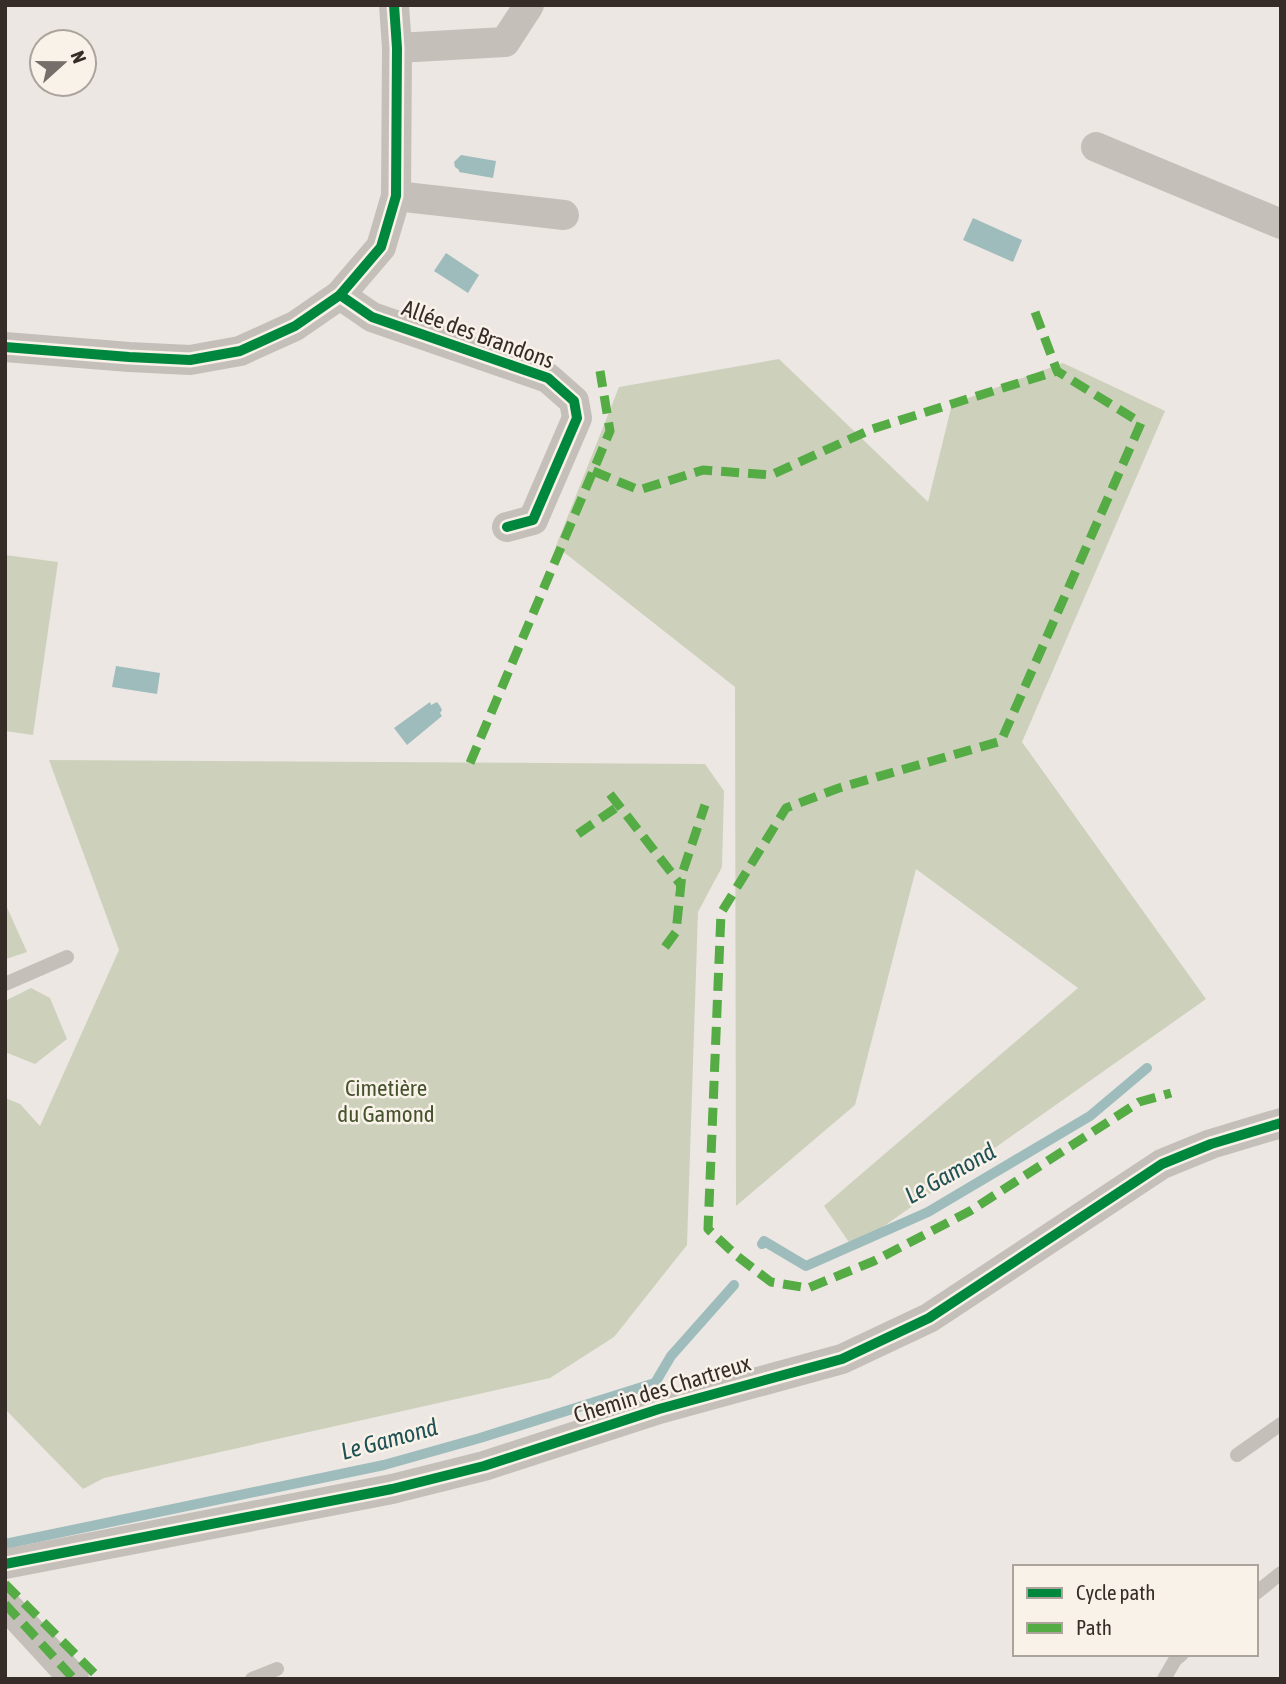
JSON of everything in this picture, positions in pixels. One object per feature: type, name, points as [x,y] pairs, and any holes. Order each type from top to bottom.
[{"type":"street","points":[[5,347],[190,360],[240,351],[295,326],[340,295],[381,247],[396,196],[397,48],[394,5]]},
{"type":"street","points":[[397,48],[505,42],[529,5]]},
{"type":"street","points":[[1096,147],[1281,224]]},
{"type":"street","points":[[396,196],[564,215]]},
{"type":"street","name":"Allée des Brandons","points":[[340,295],[372,317],[548,378],[574,401],[578,418],[533,520],[507,527]]},
{"type":"street","name":"Chemin des Chartreux","points":[[5,1564],[392,1489],[484,1466],[659,1409],[842,1359],[929,1318],[1162,1164],[1211,1144],[1281,1123]]},
{"type":"street","points":[[5,1604],[74,1679]]},
{"type":"lane","points":[[5,984],[67,957]]},
{"type":"lane","points":[[1237,1455],[1281,1424]]},
{"type":"lane","points":[[1258,1591],[1281,1573]]},
{"type":"lane","points":[[1164,1679],[1180,1656]]},
{"type":"lane","points":[[252,1679],[277,1669]]},
{"type":"green space","points":[[779,359],[928,502],[952,404],[1063,363],[1165,411],[1022,742],[1206,999],[853,1248],[824,1206],[1078,988],[916,869],[855,1105],[736,1206],[735,687],[556,546],[619,387]]},
{"type":"green space","points":[[5,555],[58,562],[33,735],[5,731]]},
{"type":"green space","name":"Cimetière du Gamond","points":[[49,760],[705,764],[724,791],[722,867],[698,912],[687,1245],[614,1337],[550,1378],[104,1478],[83,1489],[5,1409],[5,1098],[20,1104],[40,1126],[119,950]]},
{"type":"green space","points":[[5,903],[27,952],[6,959],[5,956]]},
{"type":"green space","points":[[31,988],[50,998],[67,1039],[35,1064],[5,1052],[5,1001]]},
{"type":"water","points":[[461,155],[496,161],[493,178],[459,172],[454,162]]},
{"type":"water","points":[[973,218],[1022,240],[1013,262],[963,240]]},
{"type":"water","points":[[446,253],[479,275],[468,293],[434,271]]},
{"type":"water","points":[[116,666],[160,673],[157,694],[112,687]]},
{"type":"water","points":[[430,702],[431,705],[437,702],[442,716],[407,745],[394,728]]},
{"type":"waterway","name":"Le Gamond","points":[[762,1244],[764,1241],[806,1266],[928,1212],[1090,1116],[1147,1068]]},
{"type":"waterway","name":"Le Gamond","points":[[5,1544],[384,1465],[655,1383],[671,1356],[734,1285]]},
{"type":"marked path","points":[[1035,312],[1057,371],[1141,423],[1001,741],[839,788],[786,808],[721,913],[708,1229],[771,1282],[808,1288],[874,1261],[970,1211],[1139,1102],[1171,1093]]},
{"type":"marked path","points":[[470,763],[610,431],[600,371]]},
{"type":"marked path","points":[[593,471],[639,490],[703,470],[771,475],[872,429],[1057,371]]},
{"type":"marked path","points":[[610,794],[681,885]]},
{"type":"marked path","points":[[578,834],[620,805]]},
{"type":"marked path","points":[[665,947],[676,932],[682,874],[705,805]]},
{"type":"marked path","points":[[5,1584],[100,1679]]},
{"type":"marked path","points":[[5,1604],[74,1679]]},
{"type":"cycle path","points":[[5,347],[190,360],[240,351],[295,326],[340,295],[381,247],[396,196],[397,48],[394,5]]},
{"type":"cycle path","points":[[340,295],[372,317],[548,378],[574,401],[577,418],[533,520],[507,527]]},
{"type":"cycle path","points":[[5,1564],[392,1489],[484,1466],[659,1409],[842,1359],[929,1318],[1162,1164],[1211,1144],[1281,1123]]}]
